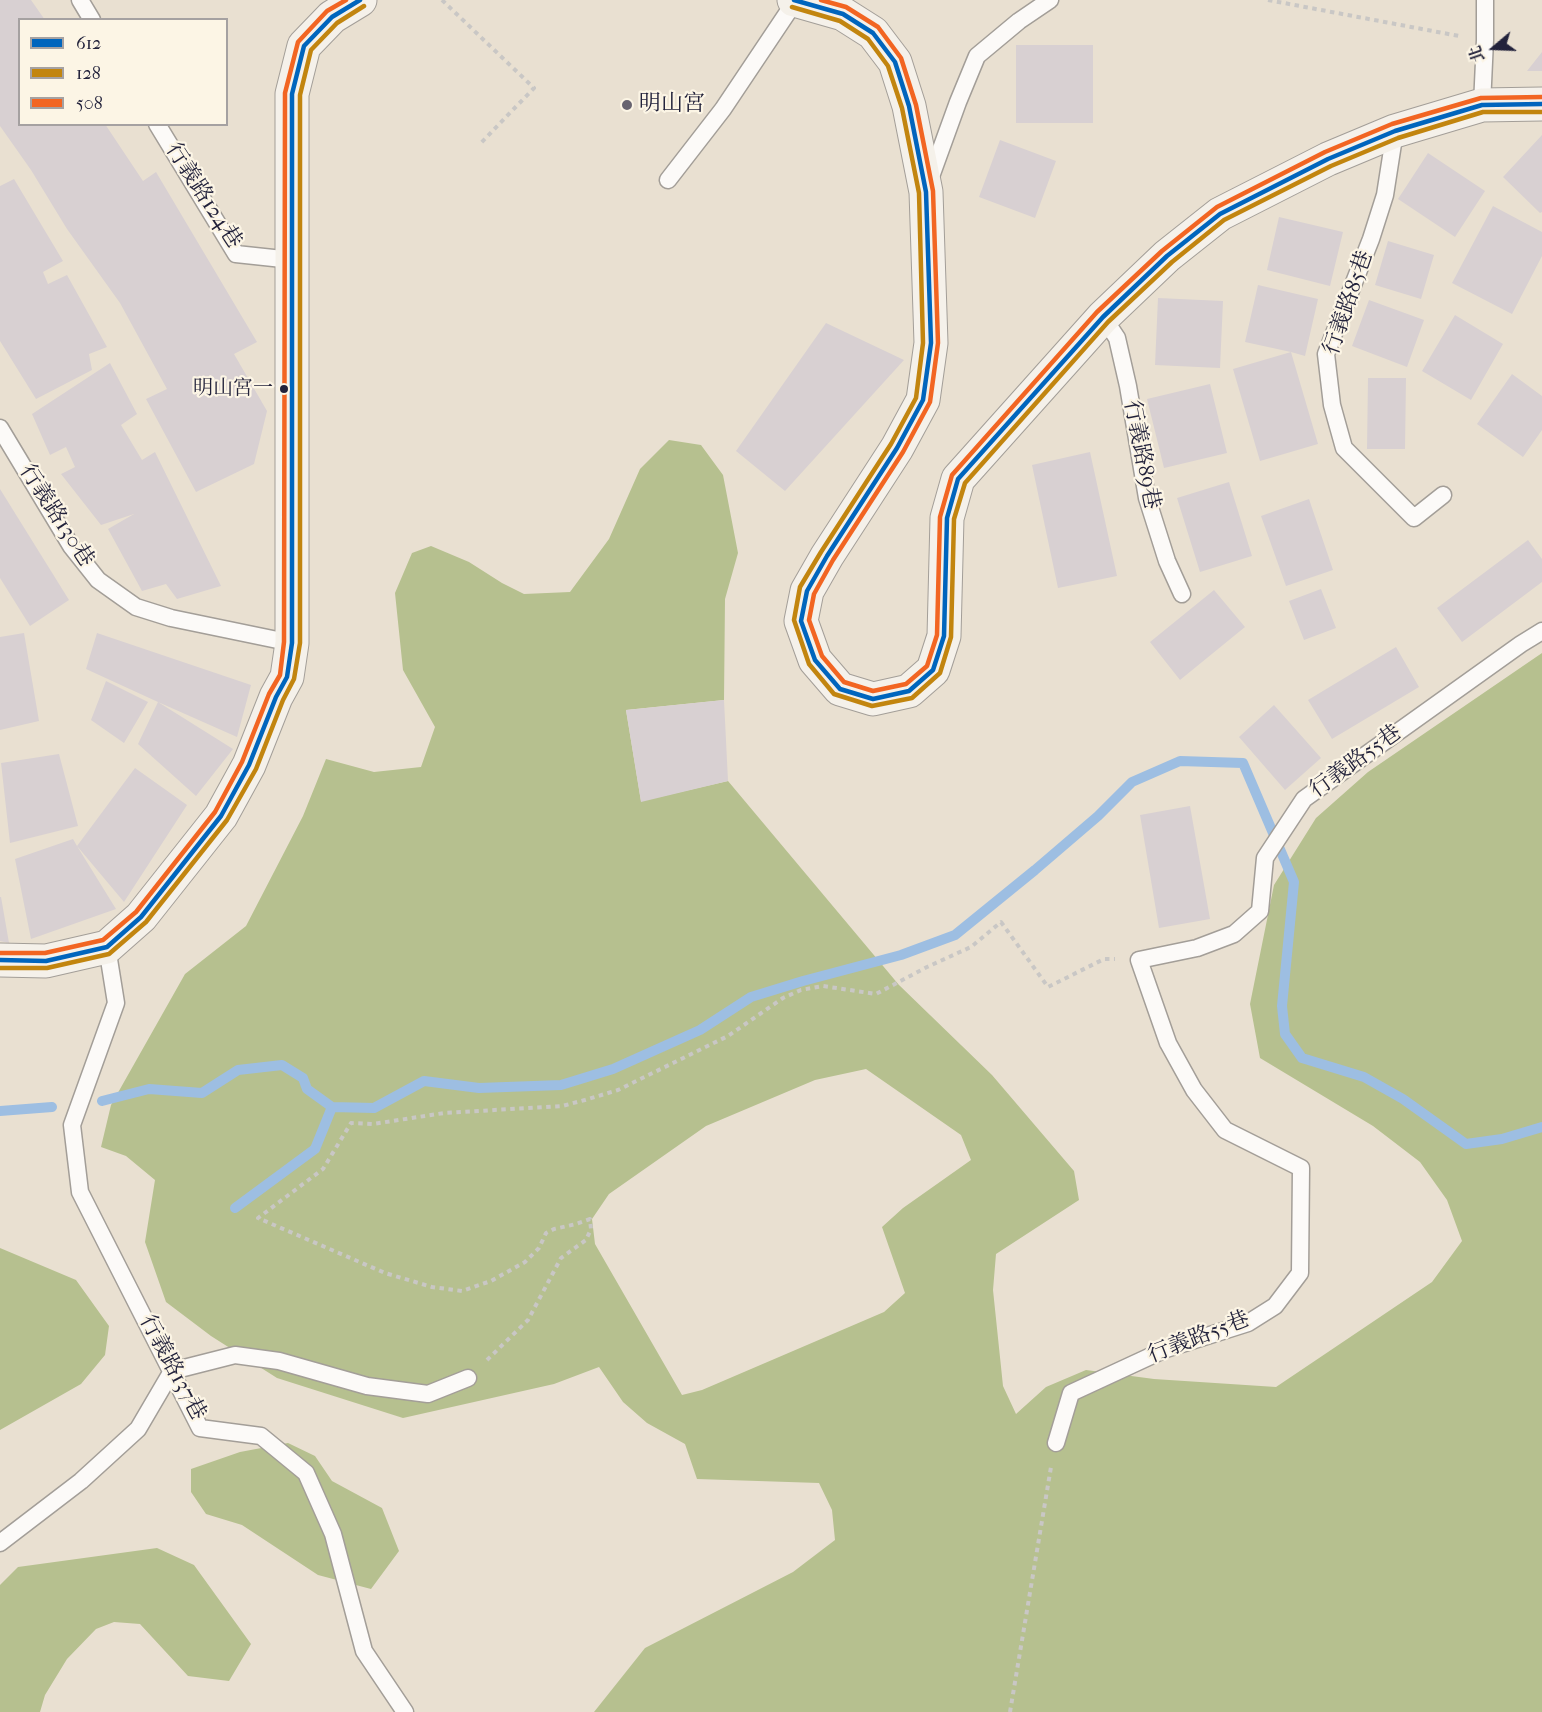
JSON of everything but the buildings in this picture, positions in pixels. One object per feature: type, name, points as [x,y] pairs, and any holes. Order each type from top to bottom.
[{"type":"street","points":[[0,960],[45,961],[107,947],[141,917],[222,816],[249,765],[276,697],[287,677],[292,643],[292,94],[304,46],[332,17],[360,0]]},
{"type":"street","points":[[795,0],[843,14],[873,33],[895,62],[909,106],[926,192],[931,343],[922,400],[897,448],[807,591],[801,621],[815,660],[840,689],[873,699],[909,691],[933,670],[944,636],[946,518],[958,479],[1103,317],[1167,256],[1220,214],[1282,180],[1395,131],[1482,105],[1542,104]]},
{"type":"lane","points":[[80,0],[91,18]]},
{"type":"lane","points":[[668,180],[723,109],[795,0]]},
{"type":"lane","points":[[926,192],[977,56],[1018,21],[1050,0]]},
{"type":"lane","points":[[1482,105],[1485,0]]},
{"type":"lane","name":"行義路124巷","points":[[157,126],[236,254],[292,260]]},
{"type":"lane","name":"行義路85巷","points":[[1395,131],[1385,195],[1371,239],[1326,354],[1332,405],[1344,448],[1414,518],[1443,495]]},
{"type":"lane","name":"行義路89巷","points":[[1103,317],[1117,338],[1147,498],[1167,561],[1182,594]]},
{"type":"lane","name":"行義路130巷","points":[[0,428],[71,546],[98,580],[136,607],[171,618],[292,643]]},
{"type":"lane","name":"行義路55巷","points":[[1056,1443],[1071,1393],[1166,1348],[1248,1323],[1275,1306],[1300,1273],[1301,1168],[1225,1130],[1194,1090],[1168,1043],[1139,960],[1197,948],[1234,934],[1260,911],[1264,858],[1304,799],[1542,631]]},
{"type":"lane","name":"行義路137巷","points":[[107,947],[116,1003],[72,1125],[80,1192],[200,1428],[261,1436],[306,1473],[333,1534],[364,1651],[405,1712]]},
{"type":"lane","points":[[0,1543],[81,1481],[138,1429],[172,1371],[235,1355],[279,1361],[367,1386],[428,1394],[468,1378]]},
{"type":"path","points":[[442,0],[534,88],[480,144]]},
{"type":"path","points":[[1268,0],[1485,40]]},
{"type":"path","points":[[468,1378],[528,1320],[561,1258],[586,1240],[591,1229],[590,1219],[546,1233],[539,1248],[525,1262],[491,1281],[462,1291],[432,1287],[384,1273],[258,1218],[323,1169],[351,1123],[373,1124],[444,1113],[562,1106],[618,1090],[728,1036],[783,998],[801,990],[823,986],[876,994],[971,947],[1000,922],[1048,987],[1104,959],[1139,960]]},
{"type":"path","points":[[1010,1712],[1056,1443]]},
{"type":"green space","points":[[669,440],[701,445],[723,475],[738,553],[725,599],[724,700],[626,710],[641,801],[728,781],[899,985],[992,1075],[1074,1171],[1079,1200],[996,1254],[993,1290],[1003,1386],[1016,1414],[1046,1387],[1086,1370],[1154,1379],[1276,1387],[1432,1282],[1462,1241],[1447,1200],[1420,1162],[1373,1126],[1260,1058],[1250,1004],[1274,885],[1316,818],[1368,772],[1542,653],[1542,1712],[594,1712],[645,1648],[793,1572],[835,1540],[832,1510],[819,1483],[697,1479],[685,1444],[647,1423],[623,1402],[599,1367],[554,1384],[403,1418],[277,1378],[211,1336],[166,1302],[145,1242],[155,1180],[126,1156],[101,1147],[111,1105],[185,974],[246,926],[303,816],[326,759],[374,772],[421,767],[435,727],[403,670],[395,593],[412,553],[431,546],[469,562],[524,594],[570,592],[609,539],[640,469]],"holes":[[[866,1069],[961,1135],[971,1160],[903,1208],[882,1227],[905,1293],[884,1312],[702,1390],[682,1395],[595,1244],[592,1219],[609,1194],[706,1126],[815,1080]]]},
{"type":"green space","points":[[0,1248],[76,1280],[109,1326],[105,1355],[81,1384],[0,1430]]},
{"type":"green space","points":[[288,1443],[315,1456],[332,1481],[382,1508],[399,1551],[371,1589],[318,1575],[242,1525],[206,1514],[191,1492],[191,1469],[240,1452]]},
{"type":"green space","points":[[157,1548],[194,1565],[251,1644],[229,1681],[188,1676],[140,1624],[114,1622],[96,1629],[67,1659],[45,1695],[40,1712],[0,1712],[0,1585],[18,1567]]},
{"type":"waterway","points":[[102,1101],[149,1089],[202,1093],[238,1070],[282,1065],[303,1078],[307,1089],[332,1107],[374,1108],[424,1081],[479,1088],[561,1085],[613,1069],[700,1030],[751,997],[901,955],[955,935],[1098,816],[1132,782],[1180,761],[1243,763],[1294,882],[1282,1006],[1285,1034],[1302,1058],[1364,1077],[1403,1099],[1466,1144],[1502,1139],[1542,1127]]},
{"type":"waterway","points":[[0,1111],[52,1107]]},
{"type":"waterway","points":[[235,1208],[315,1149],[332,1107]]},
{"type":"transit line","name":"508","points":[[0,953],[45,953],[103,940],[136,912],[215,812],[242,762],[269,694],[280,675],[284,642],[285,93],[298,42],[327,11],[346,0]]},
{"type":"transit line","name":"612","points":[[0,960],[46,961],[107,947],[141,917],[221,816],[249,765],[276,697],[287,677],[292,643],[292,94],[304,46],[332,17],[360,0]]},
{"type":"transit line","name":"612","points":[[794,0],[843,14],[873,33],[895,62],[909,106],[926,192],[931,343],[923,400],[897,448],[807,591],[801,621],[815,660],[840,689],[873,699],[909,691],[933,670],[944,636],[947,518],[958,479],[1103,317],[1167,256],[1220,214],[1328,159],[1395,131],[1482,105],[1542,104]]},
{"type":"transit line","name":"508","points":[[821,0],[846,7],[878,27],[901,58],[916,105],[933,191],[938,343],[930,402],[903,452],[833,560],[814,594],[809,620],[822,656],[844,682],[873,691],[906,684],[927,666],[937,635],[940,517],[952,475],[1097,312],[1162,251],[1217,207],[1325,152],[1392,124],[1481,98],[1542,97]]},
{"type":"transit line","name":"128","points":[[0,968],[47,968],[109,954],[146,922],[227,820],[256,769],[283,700],[294,679],[300,643],[300,95],[311,50],[337,23],[364,6]]},
{"type":"transit line","name":"128","points":[[792,7],[840,21],[868,39],[888,66],[902,108],[919,193],[923,343],[916,398],[891,444],[800,587],[794,620],[809,664],[834,694],[872,706],[912,698],[940,673],[951,637],[954,519],[965,483],[1108,322],[1172,262],[1224,220],[1331,166],[1398,138],[1483,112],[1542,112]]},
{"type":"place","name":"明山宮","points":[[627,105]]},
{"type":"place","name":"明山宮一","points":[[284,389]]}]
